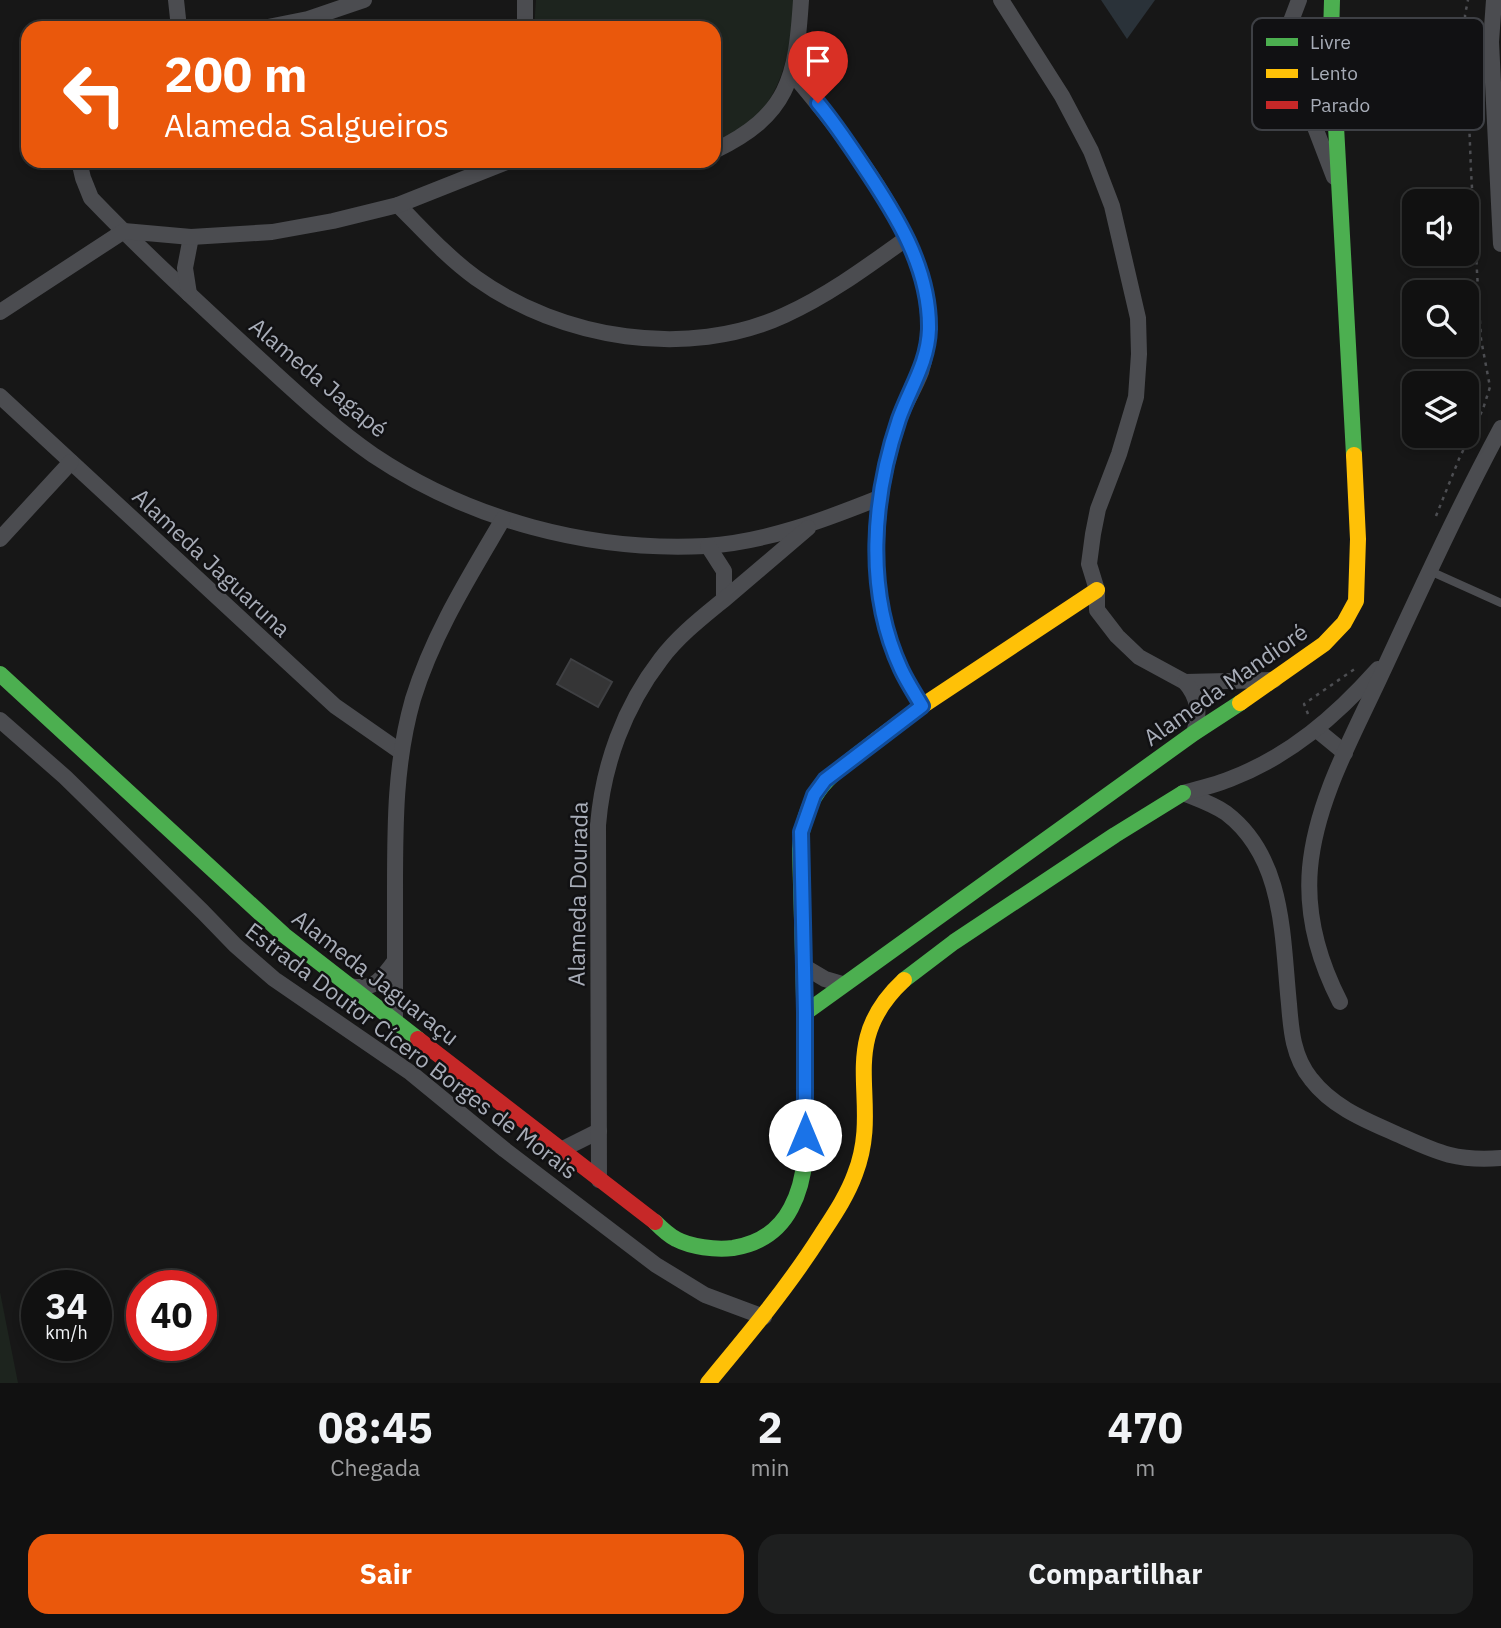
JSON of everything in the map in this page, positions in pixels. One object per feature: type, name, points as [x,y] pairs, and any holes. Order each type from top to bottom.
[{"type":"street","points":[[176,0],[178,21]]},
{"type":"street","points":[[298,21],[365,0]]},
{"type":"street","points":[[525,0],[525,21]]},
{"type":"street","points":[[721,148],[738,139],[765,119],[777,105],[792,73],[802,0]]},
{"type":"street","points":[[1001,0],[1062,96],[1091,151],[1112,206],[1138,318],[1136,397],[1119,454],[1098,509],[1093,534],[1089,564],[1097,590],[1097,610],[1117,636],[1139,657],[1185,682],[1192,690],[1199,718],[1194,733]]},
{"type":"street","name":"Alameda Mandioré","points":[[1292,18],[1299,0]]},
{"type":"street","name":"Alameda Mandioré","points":[[1331,18],[1332,0]]},
{"type":"street","points":[[1494,0],[1491,42],[1501,244]]},
{"type":"street","points":[[792,73],[831,119],[890,206],[907,239],[923,283],[929,331],[921,373],[901,415],[889,451],[879,498],[876,552],[889,635],[901,669],[922,706]]},
{"type":"street","name":"Alameda Mandioré","points":[[1316,130],[1339,191]]},
{"type":"street","name":"Alameda Mandioré","points":[[805,1013],[1194,733],[1276,680],[1324,644],[1345,623],[1356,601],[1358,539],[1336,130]]},
{"type":"street","name":"Alameda Jagapé","points":[[81,168],[91,198],[189,294],[323,416],[373,455],[418,482],[468,506],[503,519],[600,541],[645,546],[708,546],[781,533],[879,498]]},
{"type":"street","points":[[0,312],[124,231],[191,237],[272,232],[398,205],[491,168]]},
{"type":"street","points":[[398,205],[447,254],[476,278],[513,301],[571,325],[602,333],[650,339],[705,336],[739,330],[783,316],[818,298],[907,239]]},
{"type":"street","points":[[189,294],[185,268],[191,237]]},
{"type":"street","name":"Alameda Jaguaruna","points":[[0,396],[335,706],[401,752]]},
{"type":"street","points":[[1340,1002],[1328,978],[1316,937],[1310,902],[1310,868],[1320,823],[1345,753],[1430,571],[1494,452],[1501,428]]},
{"type":"street","points":[[0,539],[71,462]]},
{"type":"street","points":[[395,1021],[395,807],[401,752],[414,699],[432,649],[453,603],[503,519]]},
{"type":"street","name":"Alameda Dourada","points":[[599,1180],[598,825],[600,795],[620,728],[637,693],[662,657],[699,619],[812,524]]},
{"type":"street","points":[[708,546],[724,571],[724,599]]},
{"type":"street","points":[[805,1013],[801,832],[814,795],[825,780],[922,706],[1097,590]]},
{"type":"street","points":[[708,1383],[764,1317],[835,1214],[853,1181],[861,1160],[865,1135],[863,1048],[876,1012],[887,995],[929,960],[1143,816],[1183,793],[1230,779],[1266,763],[1321,726],[1353,697],[1390,656]]},
{"type":"street","name":"Alameda Jaguaraçu","points":[[0,674],[284,935],[676,1239],[713,1250],[760,1242],[778,1228],[793,1208],[802,1183],[805,1160],[805,1013]]},
{"type":"street","points":[[1185,682],[1276,680]]},
{"type":"street","name":"Estrada Doutor Cícero Borges de Morais","points":[[0,720],[65,777],[235,945],[274,979],[411,1073],[505,1150],[656,1265],[705,1295],[764,1317]]},
{"type":"street","points":[[1321,726],[1345,753]]},
{"type":"street","points":[[1183,793],[1214,806],[1238,823],[1255,843],[1265,861],[1279,908],[1286,948],[1294,1046],[1310,1078],[1329,1098],[1362,1119],[1449,1156],[1472,1160],[1501,1158]]},
{"type":"street","points":[[350,986],[364,989],[377,983],[395,961]]},
{"type":"street","points":[[803,966],[825,979],[842,984]]},
{"type":"street","points":[[561,1150],[599,1131]]},
{"type":"lane","points":[[1430,571],[1501,603]]},
{"type":"path","points":[[1465,18],[1468,0]]},
{"type":"path","points":[[1434,522],[1490,387],[1481,340],[1470,130]]},
{"type":"path","points":[[1321,726],[1307,713],[1304,705],[1358,666]]},
{"type":"shaded area","points":[[536,0],[796,0],[783,71],[768,103],[743,129],[721,140],[721,21],[534,21]]},
{"type":"shaded area","points":[[1101,0],[1155,0],[1127,39]]},
{"type":"shaded area","points":[[0,1292],[18,1383],[0,1383]]},
{"type":"building","points":[[571,659],[612,682],[598,707],[557,684]]},
{"type":"traffic: fast","points":[[1331,18],[1332,0]]},
{"type":"traffic: fast","points":[[1336,130],[1354,455]]},
{"type":"traffic: fast","points":[[0,674],[284,935],[418,1039]]},
{"type":"traffic: fast","points":[[805,1013],[1194,733],[1240,703]]},
{"type":"traffic: fast","points":[[655,1222],[670,1236],[689,1244],[733,1248],[751,1243],[774,1230],[786,1216],[798,1193],[806,1144],[800,849],[803,829],[807,812],[823,785],[875,741]]},
{"type":"traffic: fast","points":[[904,980],[954,942],[1183,793]]},
{"type":"traffic: slow","points":[[1240,703],[1324,644],[1344,623],[1356,601],[1358,539],[1354,455]]},
{"type":"traffic: slow","points":[[875,741],[922,706],[1097,590]]},
{"type":"traffic: slow","points":[[708,1383],[795,1273],[848,1190],[863,1147],[865,1051],[870,1028],[883,1004],[904,980]]},
{"type":"traffic: jam","points":[[418,1039],[655,1222]]},
{"type":"route","points":[[805,1135],[801,832],[807,810],[825,780],[922,706],[901,669],[889,635],[876,552],[879,498],[889,451],[901,415],[921,373],[929,331],[923,283],[907,239],[890,206],[818,103]]}]
